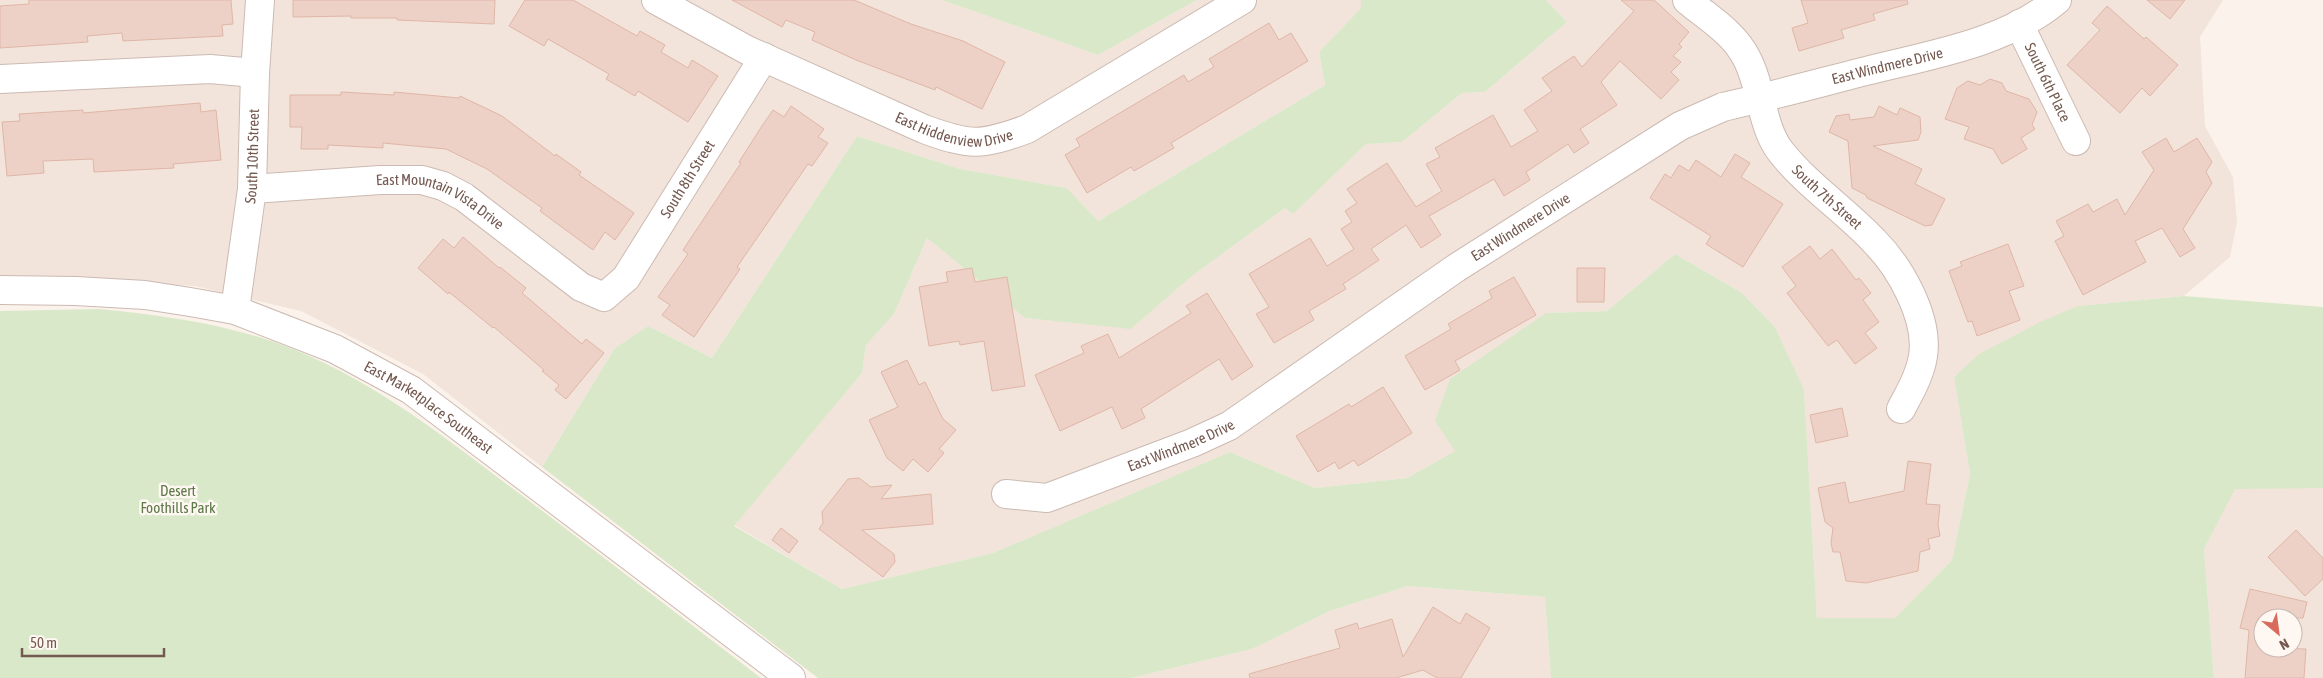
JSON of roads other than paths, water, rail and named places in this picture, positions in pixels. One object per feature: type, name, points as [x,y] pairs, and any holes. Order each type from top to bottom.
[{"type":"street","name":"South 10th Street","points":[[235,310],[252,188],[255,73],[260,0]]},
{"type":"street","name":"East Hiddenview Drive","points":[[656,0],[764,57],[950,139],[973,143],[997,140],[1027,129],[1242,0]]},
{"type":"street","name":"South 7th Street","points":[[1687,0],[1723,28],[1746,57],[1762,98],[1769,128],[1781,152],[1796,170],[1876,242],[1912,297],[1924,336],[1923,356],[1918,376],[1901,409]]},
{"type":"street","name":"East Windmere Drive","points":[[1006,494],[1048,498],[1183,447],[1229,426],[1456,268],[1680,126],[1722,107],[1949,50],[2019,24],[2047,9],[2058,0]]},
{"type":"street","name":"South 6th Place","points":[[2019,24],[2076,141]]},
{"type":"street","name":"South 8th Street","points":[[604,297],[626,278],[764,57]]},
{"type":"street","points":[[0,79],[210,69],[255,73]]},
{"type":"street","name":"East Mountain Vista Drive","points":[[252,188],[380,180],[422,180],[443,186],[464,197],[581,286],[604,297]]},
{"type":"street","name":"East Marketplace Southeast","points":[[0,290],[76,291],[145,295],[235,310],[335,349],[411,390],[792,678]]},
{"type":"park label","name":"Desert Foothills Park","points":[[178,500]]}]
